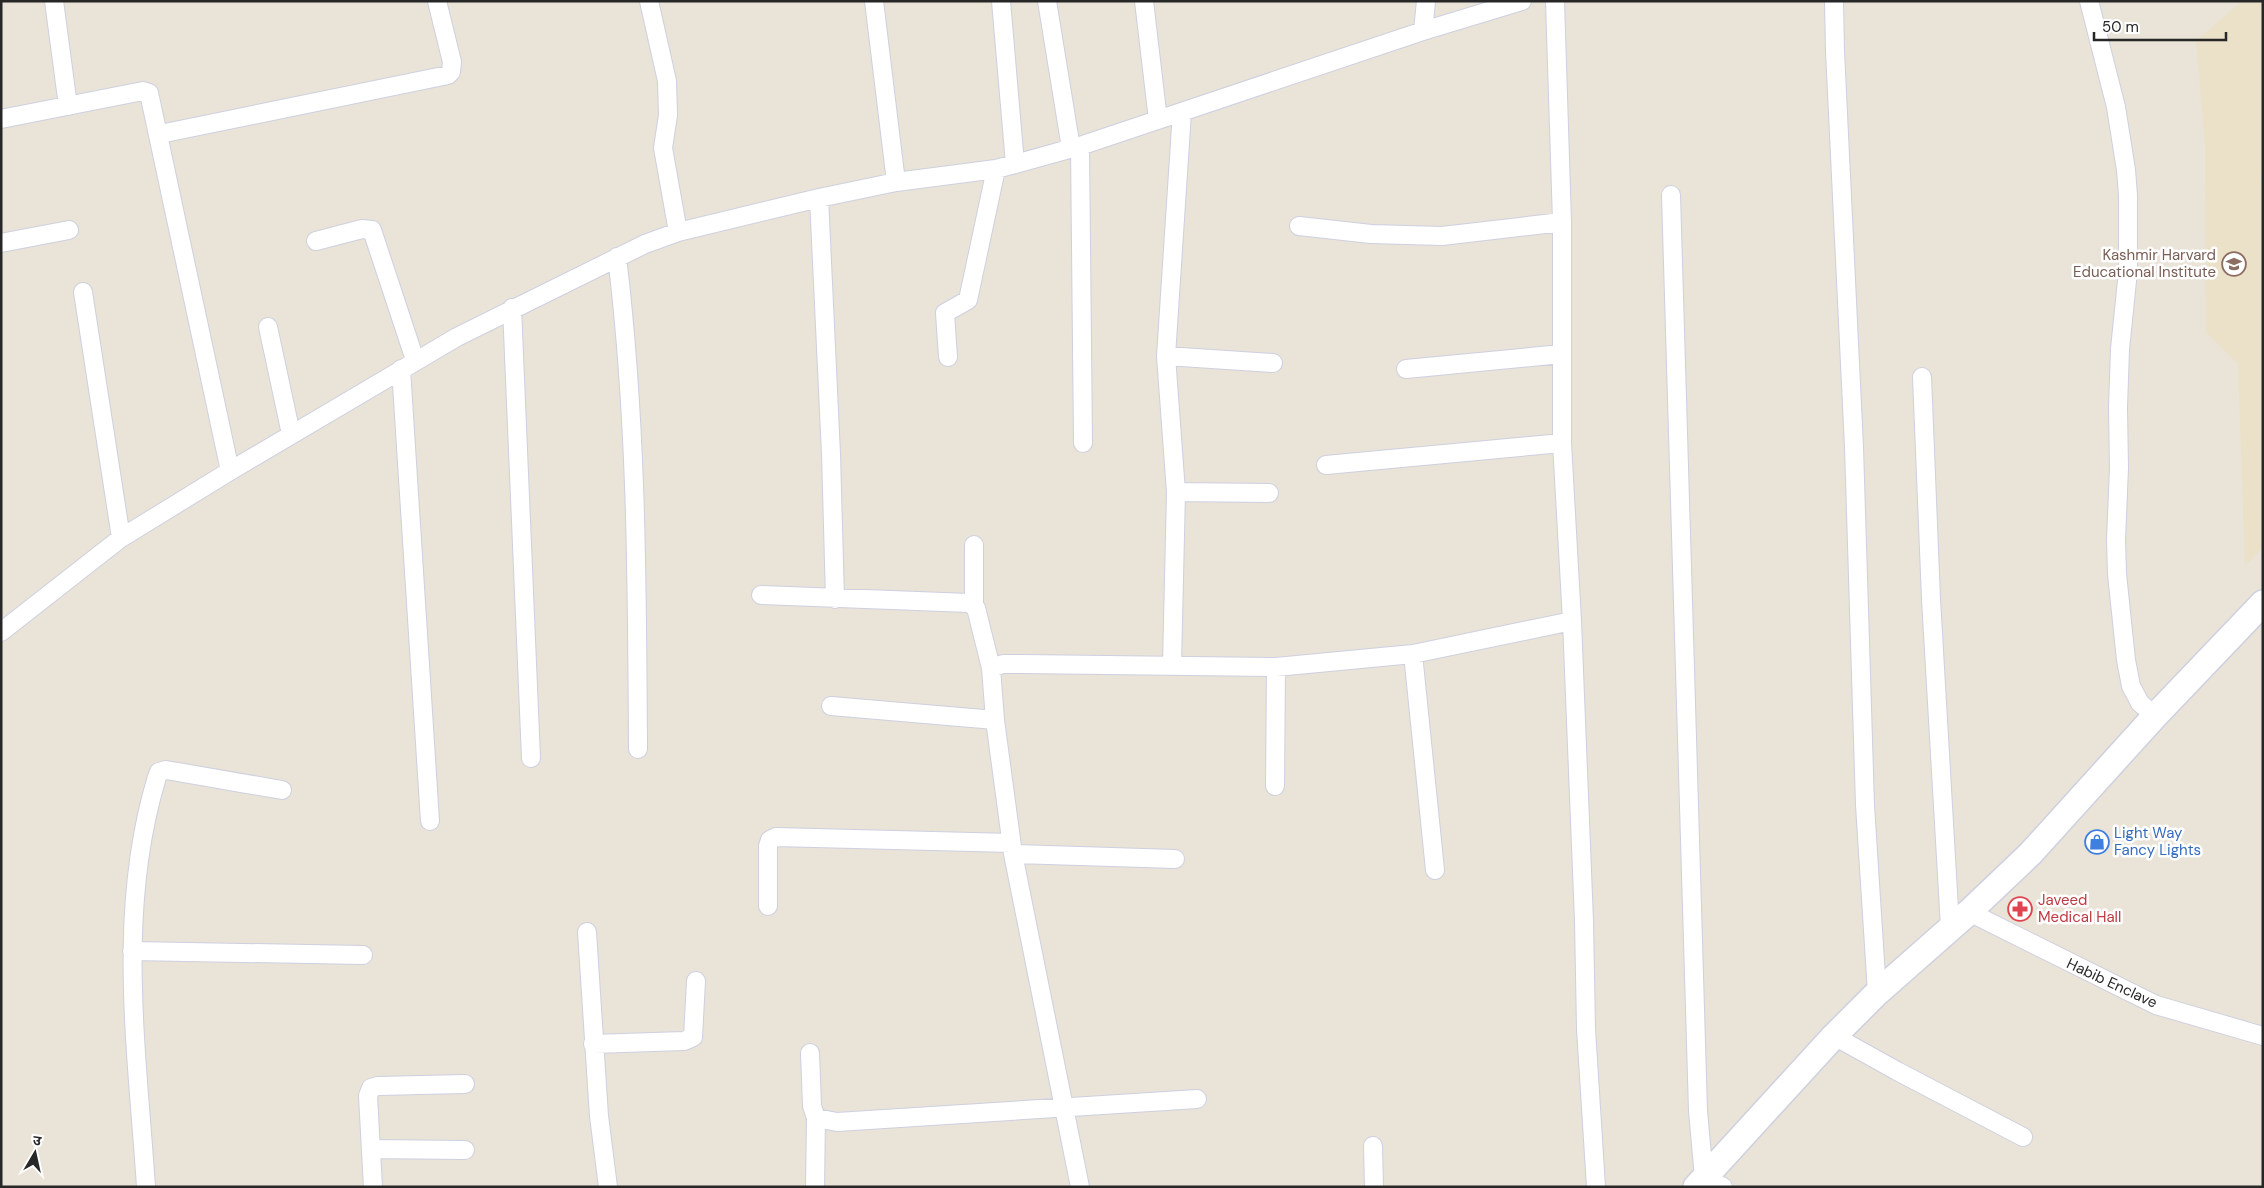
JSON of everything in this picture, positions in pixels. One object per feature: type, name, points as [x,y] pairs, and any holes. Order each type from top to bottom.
[{"type":"street","points":[[54,1],[68,106]]},
{"type":"street","points":[[160,134],[448,76],[452,72],[452,62],[437,1]]},
{"type":"street","points":[[649,1],[667,81],[668,115],[663,148],[678,232]]},
{"type":"street","points":[[874,1],[896,182]]},
{"type":"street","points":[[1001,1],[1015,164]]},
{"type":"street","points":[[1047,1],[1075,147],[1083,443]]},
{"type":"street","points":[[1144,1],[1158,120]]},
{"type":"street","points":[[1423,31],[1426,1]]},
{"type":"street","points":[[1,632],[121,538],[230,471],[408,364],[512,308],[617,257],[678,232],[820,198],[896,182],[996,169],[1015,164],[1075,147],[1423,31],[1522,1]]},
{"type":"street","points":[[1555,1],[1562,222],[1562,443],[1572,621],[1584,922],[1586,1030],[1596,1187]]},
{"type":"street","points":[[1834,1],[1854,447],[1865,805],[1877,993]]},
{"type":"street","points":[[2089,1],[2116,107],[2128,195],[2128,271],[2120,349],[2118,408],[2117,574],[2126,660],[2131,686],[2140,703],[2155,716]]},
{"type":"street","points":[[1,119],[143,91],[149,94],[152,99],[160,134],[230,471]]},
{"type":"street","points":[[1172,665],[1176,492],[1166,356],[1182,112]]},
{"type":"street","points":[[948,357],[945,313],[968,300],[996,169]]},
{"type":"street","points":[[1671,195],[1698,1101],[1708,1184]]},
{"type":"street","points":[[820,198],[832,454],[835,598]]},
{"type":"street","points":[[1299,226],[1371,234],[1442,236],[1562,222]]},
{"type":"street","points":[[316,241],[362,228],[372,230],[408,364],[430,821]]},
{"type":"street","points":[[1,243],[69,230]]},
{"type":"street","points":[[617,257],[624,316],[634,476],[638,749]]},
{"type":"street","points":[[83,292],[121,538]]},
{"type":"street","points":[[512,308],[531,758]]},
{"type":"street","points":[[268,327],[291,434]]},
{"type":"street","points":[[1406,369],[1562,354]]},
{"type":"street","points":[[1166,356],[1273,363]]},
{"type":"street","points":[[1922,377],[1931,599],[1960,919]]},
{"type":"street","points":[[1326,465],[1562,443]]},
{"type":"street","points":[[1176,492],[1269,493]]},
{"type":"street","points":[[974,545],[974,605],[991,668],[995,720],[1012,848],[1080,1187]]},
{"type":"street","points":[[760,595],[974,605]]},
{"type":"street","points":[[1708,1184],[1834,1036],[1877,993],[2030,854],[2155,716],[2263,603]]},
{"type":"street","points":[[991,668],[1004,664],[1276,667],[1412,654],[1572,621]]},
{"type":"street","points":[[1412,654],[1434,870]]},
{"type":"street","points":[[1275,786],[1276,667]]},
{"type":"street","points":[[831,706],[995,720]]},
{"type":"street","points":[[146,1187],[132,990],[133,912],[144,824],[159,772],[166,770],[282,790]]},
{"type":"street","points":[[768,906],[768,846],[770,840],[776,837],[1012,848],[1175,859]]},
{"type":"street","name":"Habib Enclave","points":[[1960,919],[2156,1005],[2263,1036]]},
{"type":"street","points":[[587,932],[592,1044],[608,1187]]},
{"type":"street","points":[[132,951],[363,955]]},
{"type":"street","points":[[592,1044],[684,1041],[693,1037],[696,982]]},
{"type":"street","points":[[1834,1036],[1897,1072],[2023,1137]]},
{"type":"street","points":[[810,1053],[812,1106],[816,1118],[815,1187]]},
{"type":"street","points":[[373,1187],[368,1096],[371,1088],[378,1086],[465,1084]]},
{"type":"street","points":[[816,1118],[837,1122],[1197,1099]]},
{"type":"street","points":[[1372,1146],[1374,1187]]},
{"type":"street","points":[[371,1149],[465,1150]]},
{"type":"shaded area","name":"Kashmir Harvard Educational Institute","points":[[2242,1],[2263,1],[2263,174],[2260,175],[2263,195],[2263,547],[2245,566],[2238,364],[2206,332],[2205,143],[2196,41]]},
{"type":"place","name":"Kashmir Harvard Educational Institute","points":[[2234,264]]},
{"type":"place","name":"Light Way Fancy Lights","points":[[2097,842]]},
{"type":"place","name":"Javeed Medical Hall","points":[[2020,909]]}]
